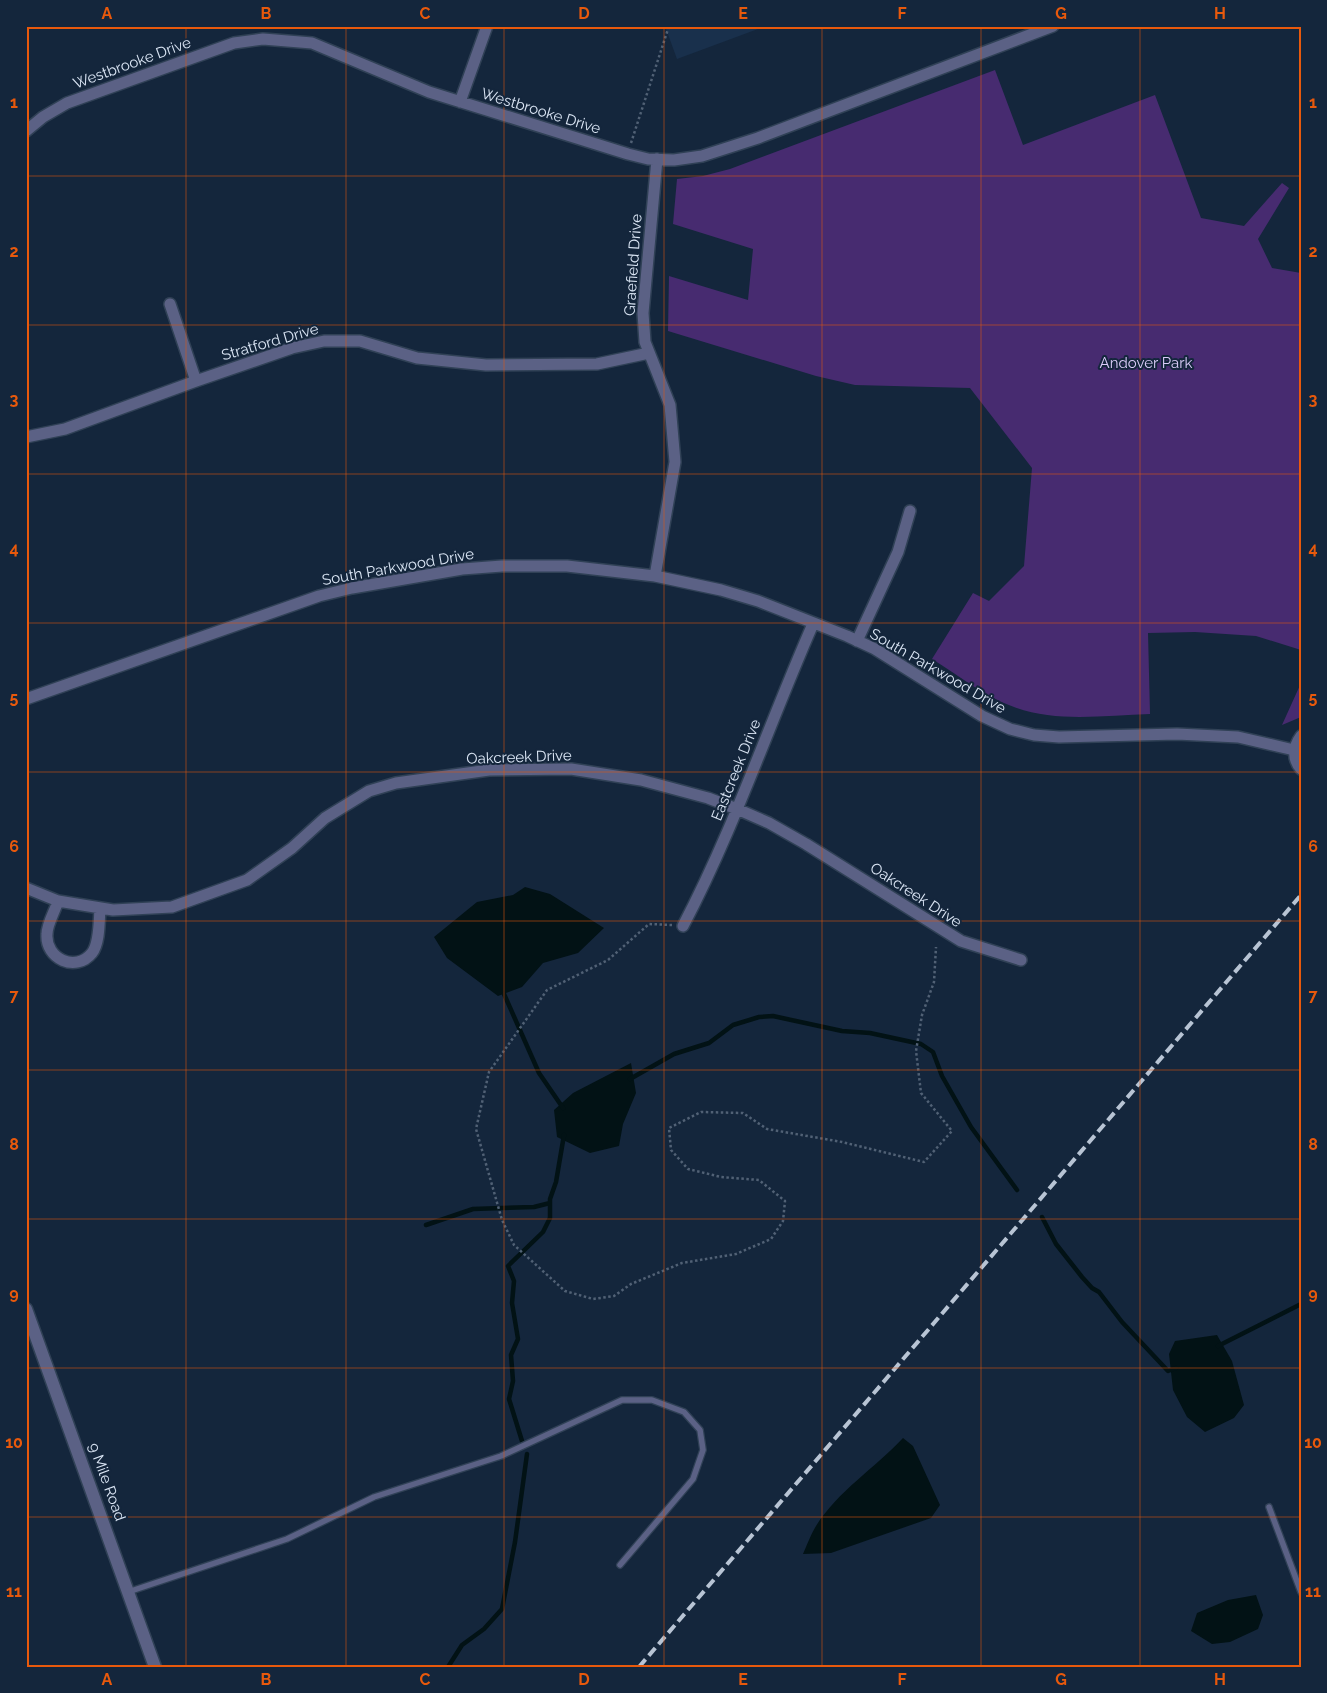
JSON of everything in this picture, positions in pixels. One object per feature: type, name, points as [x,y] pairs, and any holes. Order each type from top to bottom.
[{"type":"street","points":[[460,102],[487,26]]},
{"type":"street","name":"Westbrooke Drive","points":[[26,131],[43,117],[66,103],[234,43],[263,39],[312,43],[429,92],[628,154],[674,160],[702,156],[758,138],[1053,26]]},
{"type":"street","name":"Graefield Drive","points":[[655,576],[675,462],[670,405],[649,353],[643,313],[657,159]]},
{"type":"street","points":[[170,304],[196,381]]},
{"type":"street","name":"Stratford Drive","points":[[26,437],[65,429],[292,348],[324,341],[360,341],[417,358],[486,365],[597,364],[649,353]]},
{"type":"street","points":[[857,641],[898,552],[910,511]]},
{"type":"street","name":"South Parkwood Drive","points":[[26,699],[319,596],[352,588],[462,568],[567,566],[655,576],[721,590],[758,601],[875,649],[982,716],[1010,729],[1034,735],[1059,737],[1178,734],[1238,737],[1294,750]]},
{"type":"street","name":"Eastcreek Drive","points":[[683,926],[702,891],[813,624]]},
{"type":"street","points":[[1301,736],[1294,750],[1295,758],[1301,770]]},
{"type":"street","name":"Oakcreek Drive","points":[[26,888],[58,901],[100,908],[136,910],[172,907],[247,880],[292,848],[325,818],[369,791],[396,783],[490,770],[572,769],[641,780],[708,798],[737,809],[769,823],[806,844],[961,942],[1021,960]]},
{"type":"street","points":[[58,901],[47,934],[49,946],[56,957],[65,962],[82,962],[93,952],[100,908]]},
{"type":"street","name":"9 Mile Road","points":[[26,1309],[155,1667]]},
{"type":"lane","points":[[128,1592],[287,1539],[374,1497],[501,1456],[622,1400],[652,1400],[684,1412],[700,1430],[703,1450],[693,1479],[620,1565]]},
{"type":"lane","points":[[1270,1507],[1301,1592]]},
{"type":"path","points":[[628,154],[669,26]]},
{"type":"path","points":[[683,926],[649,924],[608,960],[547,990],[489,1072],[476,1129],[502,1220],[514,1245],[565,1292],[592,1300],[614,1296],[631,1284],[682,1263],[736,1254],[771,1238],[783,1221],[785,1201],[759,1180],[722,1177],[688,1169],[671,1150],[669,1128],[701,1112],[743,1113],[767,1129],[842,1142],[924,1162],[952,1131],[921,1093],[916,1051],[922,1015],[934,982],[936,947]]},
{"type":"shaded area","points":[[665,26],[766,26],[677,59]]},
{"type":"shaded area","points":[[525,887],[550,894],[604,928],[578,953],[543,963],[522,987],[498,996],[447,958],[434,937],[477,902],[513,895]]},
{"type":"shaded area","points":[[631,1063],[636,1093],[623,1124],[619,1146],[590,1153],[557,1137],[554,1110],[573,1093]]},
{"type":"shaded area","points":[[1217,1335],[1232,1361],[1244,1405],[1234,1418],[1205,1432],[1187,1417],[1173,1390],[1169,1354],[1175,1341]]},
{"type":"shaded area","points":[[903,1438],[913,1446],[940,1505],[931,1518],[831,1553],[803,1554],[816,1526],[825,1513]]},
{"type":"shaded area","points":[[1256,1595],[1263,1615],[1258,1629],[1230,1642],[1212,1644],[1191,1631],[1197,1613],[1228,1600]]},
{"type":"green space","name":"Andover Park","points":[[995,70],[1023,145],[1155,95],[1201,218],[1244,226],[1282,183],[1289,188],[1258,239],[1272,268],[1301,273],[1301,650],[1256,636],[1195,632],[1148,633],[1150,714],[1064,717],[1030,712],[993,698],[932,659],[973,593],[989,601],[1024,566],[1032,468],[970,388],[855,385],[816,376],[668,331],[669,276],[748,300],[753,249],[673,224],[677,179],[703,176],[730,169]]},
{"type":"green space","points":[[1301,683],[1301,717],[1282,725]]},
{"type":"waterway","points":[[504,994],[539,1073],[563,1108]]},
{"type":"waterway","points":[[630,1079],[674,1054],[709,1043],[733,1025],[759,1017],[773,1016],[842,1031],[870,1033],[921,1044],[933,1052],[942,1076],[971,1127],[1017,1190]]},
{"type":"waterway","points":[[522,1441],[509,1399],[513,1381],[511,1355],[518,1339],[512,1303],[514,1281],[508,1266],[543,1232],[550,1218],[550,1199],[556,1182],[564,1135]]},
{"type":"waterway","points":[[426,1225],[473,1209],[534,1207],[550,1203]]},
{"type":"waterway","points":[[1042,1217],[1056,1244],[1082,1277],[1092,1288],[1099,1292],[1122,1322],[1168,1371],[1176,1368]]},
{"type":"waterway","points":[[1218,1346],[1301,1304]]},
{"type":"waterway","points":[[448,1667],[462,1645],[484,1629],[502,1609],[515,1542],[527,1454]]},
{"type":"railway","points":[[639,1667],[1301,895]]}]
